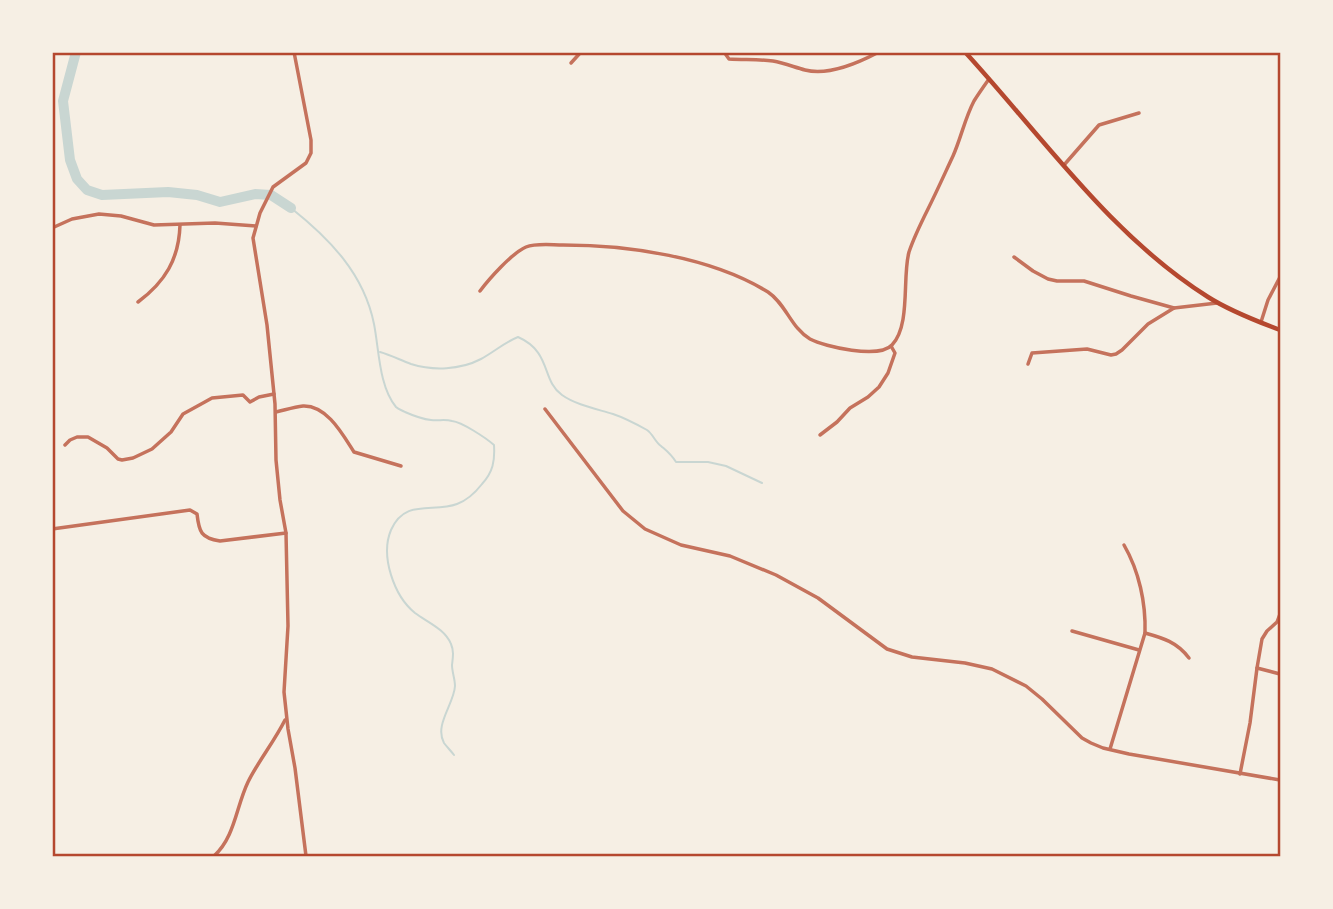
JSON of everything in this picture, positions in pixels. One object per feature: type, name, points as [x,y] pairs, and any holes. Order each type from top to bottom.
[{"type":"main road","points":[[965,52],[1125,231],[1166,267],[1208,298],[1243,316],[1280,330]]},
{"type":"street","points":[[294,52],[312,148],[306,163],[274,187],[266,200],[253,238],[267,325],[276,412],[276,460],[286,533],[288,626],[284,692],[306,856]]},
{"type":"street","points":[[571,63],[581,52]]},
{"type":"street","points":[[724,52],[729,59],[778,62],[823,72],[879,52]]},
{"type":"street","points":[[480,292],[489,279],[526,247],[610,247],[685,259],[741,277],[771,294],[783,306],[802,334],[839,348],[882,351],[896,339],[902,323],[906,266],[911,246],[956,148],[973,103],[989,79]]},
{"type":"street","points":[[1064,165],[1099,125],[1139,113]]},
{"type":"street","points":[[52,228],[72,219],[99,214],[121,216],[154,225],[215,223],[256,226]]},
{"type":"street","points":[[138,302],[152,291],[171,267],[180,225]]},
{"type":"street","points":[[1014,257],[1048,279],[1084,281],[1174,308],[1219,303]]},
{"type":"street","points":[[1261,323],[1268,300],[1280,278]]},
{"type":"street","points":[[1028,364],[1035,352],[1087,349],[1116,354],[1148,324],[1174,308]]},
{"type":"street","points":[[820,435],[879,387],[894,358],[895,353],[891,346]]},
{"type":"street","points":[[65,444],[77,437],[88,437],[107,448],[118,459],[133,458],[152,449],[171,432],[183,414],[212,398],[242,395],[250,402],[274,394]]},
{"type":"street","points":[[276,412],[305,406],[321,411],[340,430],[354,452],[401,466]]},
{"type":"street","points":[[545,409],[623,511],[645,529],[681,545],[730,556],[776,575],[818,598],[887,649],[912,657],[979,665],[999,672],[1026,686],[1082,738],[1091,743],[1110,749],[1280,780]]},
{"type":"street","points":[[52,529],[190,510],[197,514],[200,531],[214,540],[286,533]]},
{"type":"street","points":[[1110,749],[1145,633],[1146,613],[1133,560],[1124,545]]},
{"type":"street","points":[[1240,774],[1262,639],[1277,622],[1280,614]]},
{"type":"street","points":[[1072,631],[1139,650]]},
{"type":"street","points":[[1145,633],[1174,643],[1189,658]]},
{"type":"street","points":[[1257,668],[1280,674]]},
{"type":"street","points":[[214,856],[229,837],[248,782],[287,718]]},
{"type":"waterway","points":[[76,52],[63,101],[70,160],[77,179],[87,190],[102,195],[168,192],[197,195],[220,202],[255,194],[271,195],[291,208]]},
{"type":"waterway","points":[[291,208],[332,245],[354,273],[369,306],[383,379],[396,407],[424,419],[456,422],[494,445],[491,471],[471,496],[457,504],[420,508],[404,514],[397,520],[388,540],[388,563],[401,597],[415,613],[445,634],[452,647],[455,686],[441,729],[444,743],[454,755]]},
{"type":"waterway","points":[[380,352],[419,366],[446,368],[473,363],[518,337],[536,350],[555,389],[562,395],[580,404],[617,415],[647,430],[676,462],[708,462],[726,466],[762,483]]}]
